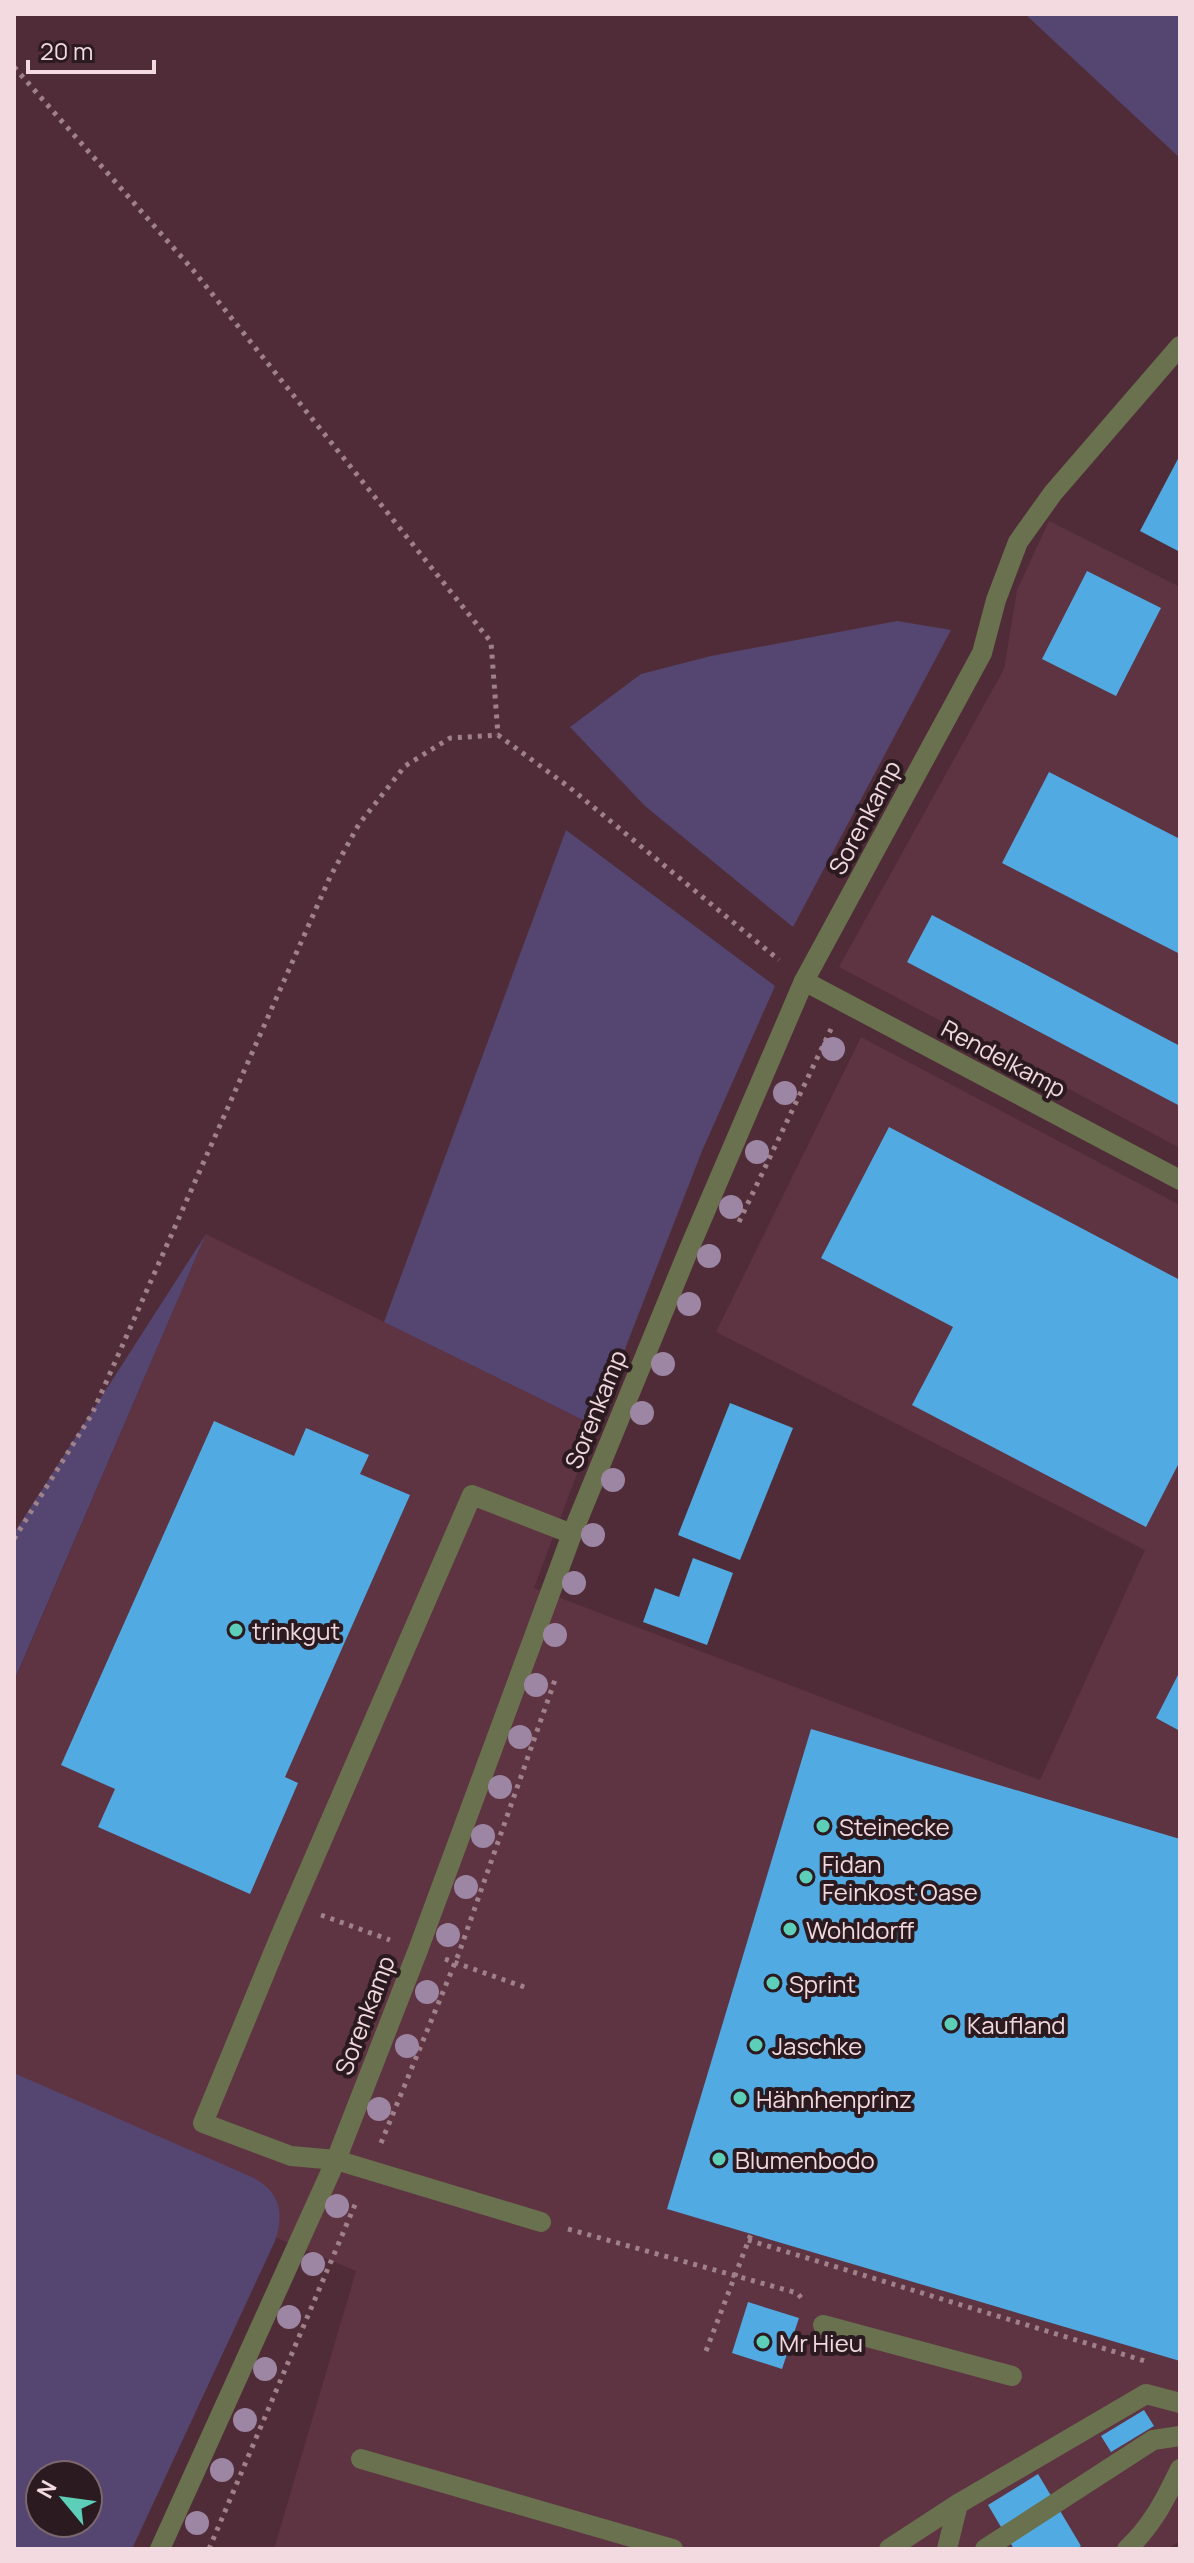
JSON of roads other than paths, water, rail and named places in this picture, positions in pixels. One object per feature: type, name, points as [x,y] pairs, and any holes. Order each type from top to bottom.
[{"type":"street","name":"Sorenkamp","points":[[160,2549],[336,2160],[572,1534],[804,981],[982,653],[996,600],[1018,542],[1053,493],[1180,346]]},
{"type":"street","name":"Rendelkamp","points":[[804,981],[1180,1180]]},
{"type":"street","points":[[541,2222],[336,2160],[291,2156],[203,2123],[279,1939],[472,1495],[572,1534]]},
{"type":"street","points":[[823,2325],[1012,2376]]},
{"type":"street","points":[[889,2549],[958,2504],[1146,2394],[1180,2403]]},
{"type":"street","points":[[985,2549],[1153,2440],[1180,2436]]},
{"type":"street","points":[[361,2459],[673,2549]]},
{"type":"street","points":[[1127,2549],[1145,2533],[1180,2469]]},
{"type":"street","points":[[947,2549],[958,2504]]},
{"type":"place","name":"trinkgut","points":[[236,1630]]},
{"type":"place","name":"Steinecke","points":[[823,1826]]},
{"type":"place","name":"Fidan Feinkost Oase","points":[[806,1877]]},
{"type":"place","name":"Wohldorff","points":[[790,1929]]},
{"type":"place","name":"Sprint","points":[[773,1983]]},
{"type":"place","name":"Kaufland","points":[[951,2024]]},
{"type":"place","name":"Jaschke","points":[[756,2045]]},
{"type":"place","name":"Hähnhenprinz","points":[[740,2098]]},
{"type":"place","name":"Blumenbodo","points":[[719,2159]]},
{"type":"place","name":"Mr Hieu","points":[[763,2342]]}]
